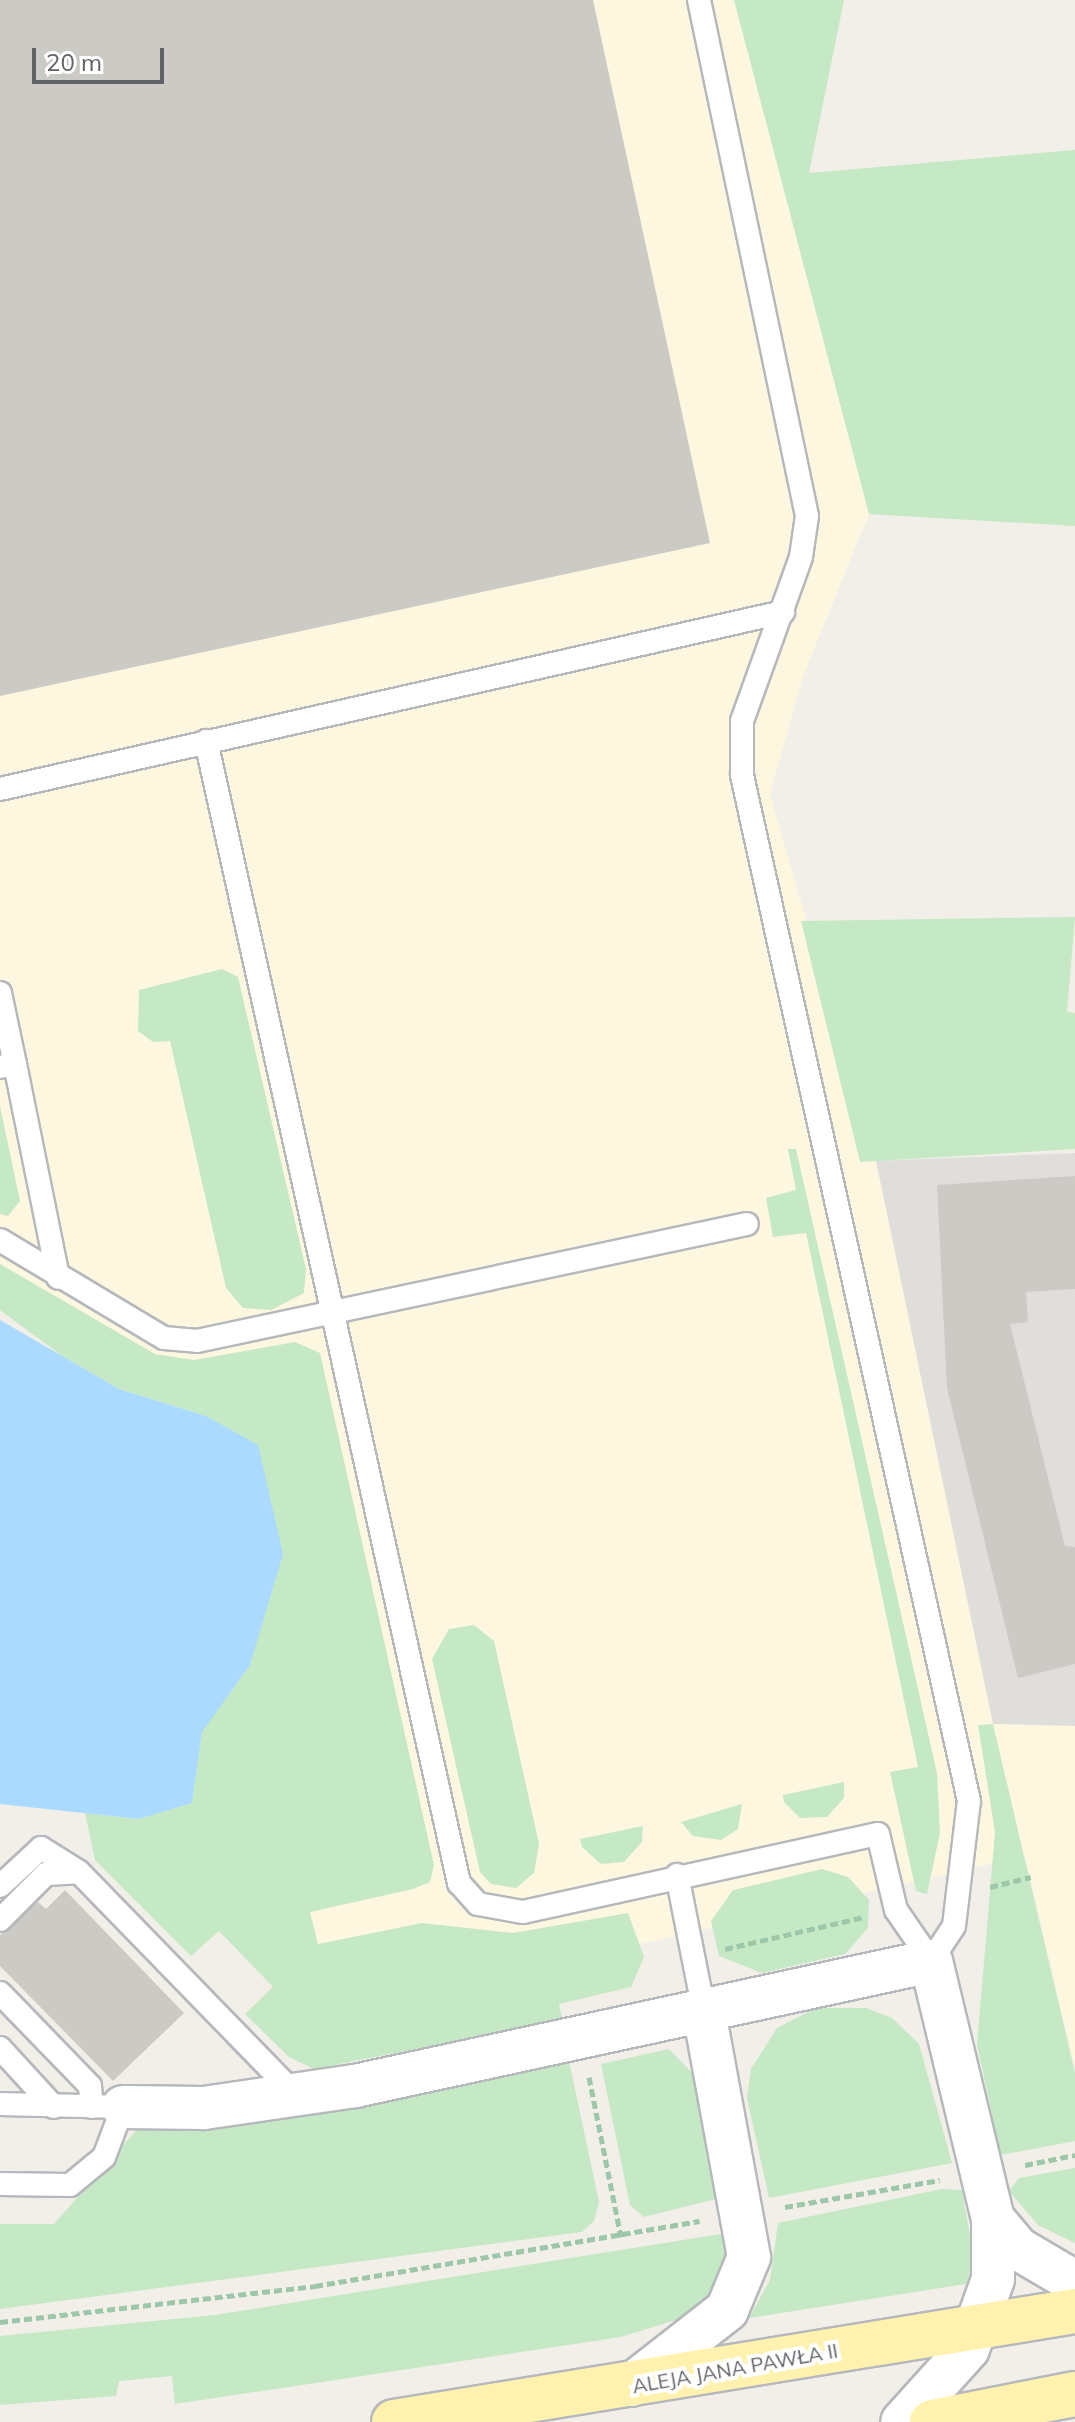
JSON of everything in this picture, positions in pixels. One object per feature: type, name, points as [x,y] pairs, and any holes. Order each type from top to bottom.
[{"type":"main road","name":"ALEJA JANA PAWŁA II","points":[[394,2422],[1075,2311]]},
{"type":"main road","points":[[932,2422],[1067,2400]]},
{"type":"street","points":[[108,2107],[204,2108],[297,2096],[931,1961],[993,2219],[992,2294],[981,2326],[902,2422]]},
{"type":"street","points":[[629,2386],[727,2310],[749,2257],[745,2213],[704,2011]]},
{"type":"street","points":[[993,2219],[1017,2248],[1075,2282]]},
{"type":"lane","points":[[206,741],[459,1883],[478,1904],[523,1912],[677,1875],[878,1834],[896,1910],[931,1961],[956,1915],[969,1801],[742,775],[742,721],[783,612],[807,516],[699,0]]},
{"type":"lane","points":[[0,789],[783,612]]},
{"type":"lane","points":[[0,993],[7,1066],[58,1278]]},
{"type":"lane","points":[[0,1240],[58,1278],[180,1341],[335,1314],[747,1224]]},
{"type":"lane","points":[[0,1886],[41,1848],[79,1872],[297,2096]]},
{"type":"lane","points":[[0,1920],[46,1874],[79,1872]]},
{"type":"lane","points":[[677,1875],[704,2011]]},
{"type":"lane","points":[[0,1993],[108,2107],[104,2157],[70,2185],[0,2184]]},
{"type":"lane","points":[[0,2048],[54,2107]]},
{"type":"lane","points":[[0,2104],[108,2107]]},
{"type":"path","points":[[0,2322],[315,2286],[1075,2155]]},
{"type":"shaded area","points":[[0,0],[734,0],[869,514],[803,676],[770,795],[876,1161],[1075,1726],[1075,2069],[1025,1856],[304,2021],[304,1576],[292,1429],[0,1287]]},
{"type":"shaded area","points":[[1075,1153],[1075,1726],[993,1724],[876,1161]]},
{"type":"green space","points":[[734,0],[844,0],[809,173],[1075,150],[1075,526],[869,514]]},
{"type":"green space","points":[[1075,917],[1067,1012],[1075,1013],[1075,1149],[860,1162],[801,921]]},
{"type":"green space","points":[[222,969],[238,977],[306,1269],[304,1293],[271,1310],[243,1308],[226,1288],[170,1041],[153,1042],[138,1031],[139,990]]},
{"type":"green space","points":[[0,1106],[20,1201],[8,1216],[0,1214]]},
{"type":"green space","points":[[788,1149],[796,1149],[937,1773],[940,1833],[927,1894],[916,1891],[890,1772],[918,1767],[806,1233],[773,1237],[766,1198],[796,1190]]},
{"type":"green space","points":[[0,1264],[155,1354],[194,1360],[295,1342],[320,1353],[434,1865],[430,1882],[413,1889],[310,1912],[318,1944],[422,1923],[513,1933],[628,1913],[644,1957],[631,1987],[559,2004],[562,2020],[314,2069],[289,2057],[245,2014],[273,1987],[219,1931],[191,1956],[95,1860],[85,1813],[139,1819],[192,1803],[202,1731],[250,1665],[206,1416],[119,1389],[62,1356],[0,1310]]},
{"type":"green space","points":[[474,1625],[494,1641],[539,1844],[534,1873],[516,1888],[491,1884],[480,1872],[432,1659],[449,1629]]},
{"type":"green space","points":[[993,1724],[1075,2073],[1075,2141],[1001,2155],[977,2045],[995,1832],[978,1725]]},
{"type":"green space","points":[[844,1782],[844,1798],[827,1817],[800,1818],[784,1802],[783,1795]]},
{"type":"green space","points":[[742,1804],[738,1829],[721,1840],[693,1836],[681,1822]]},
{"type":"green space","points":[[643,1826],[642,1842],[624,1862],[601,1864],[582,1847],[580,1839]]},
{"type":"green space","points":[[822,1869],[848,1877],[869,1900],[868,1928],[845,1954],[762,1973],[719,1956],[711,1921],[733,1890]]},
{"type":"green space","points":[[816,2008],[866,2008],[892,2018],[919,2044],[952,2163],[769,2198],[747,2098],[751,2069],[777,2028]]},
{"type":"green space","points":[[669,2049],[696,2077],[720,2198],[644,2217],[630,2205],[601,2064]]},
{"type":"green space","points":[[569,2061],[599,2202],[594,2221],[582,2232],[0,2309],[0,2224],[54,2224],[139,2127],[271,2122]]},
{"type":"green space","points":[[1075,2168],[1075,2243],[1038,2225],[1009,2191],[1019,2178]]},
{"type":"green space","points":[[942,2189],[962,2190],[974,2259],[966,2284],[749,2318],[770,2280],[778,2223]]},
{"type":"green space","points":[[727,2233],[724,2267],[705,2302],[679,2319],[621,2337],[175,2404],[172,2376],[119,2381],[116,2396],[0,2405],[0,2336],[215,2315]]},
{"type":"water","points":[[0,1320],[119,1389],[206,1416],[258,1445],[283,1554],[250,1665],[202,1732],[192,1803],[139,1819],[0,1804]]},
{"type":"building","points":[[0,0],[593,0],[710,543],[0,696]]},
{"type":"building","points":[[1075,1176],[1075,1289],[1026,1292],[1028,1322],[1010,1324],[1065,1546],[1075,1547],[1075,1664],[1018,1678],[947,1388],[937,1185]]},
{"type":"building","points":[[65,1890],[184,2013],[113,2081],[0,1966],[0,1935],[38,1902],[46,1909]]}]
